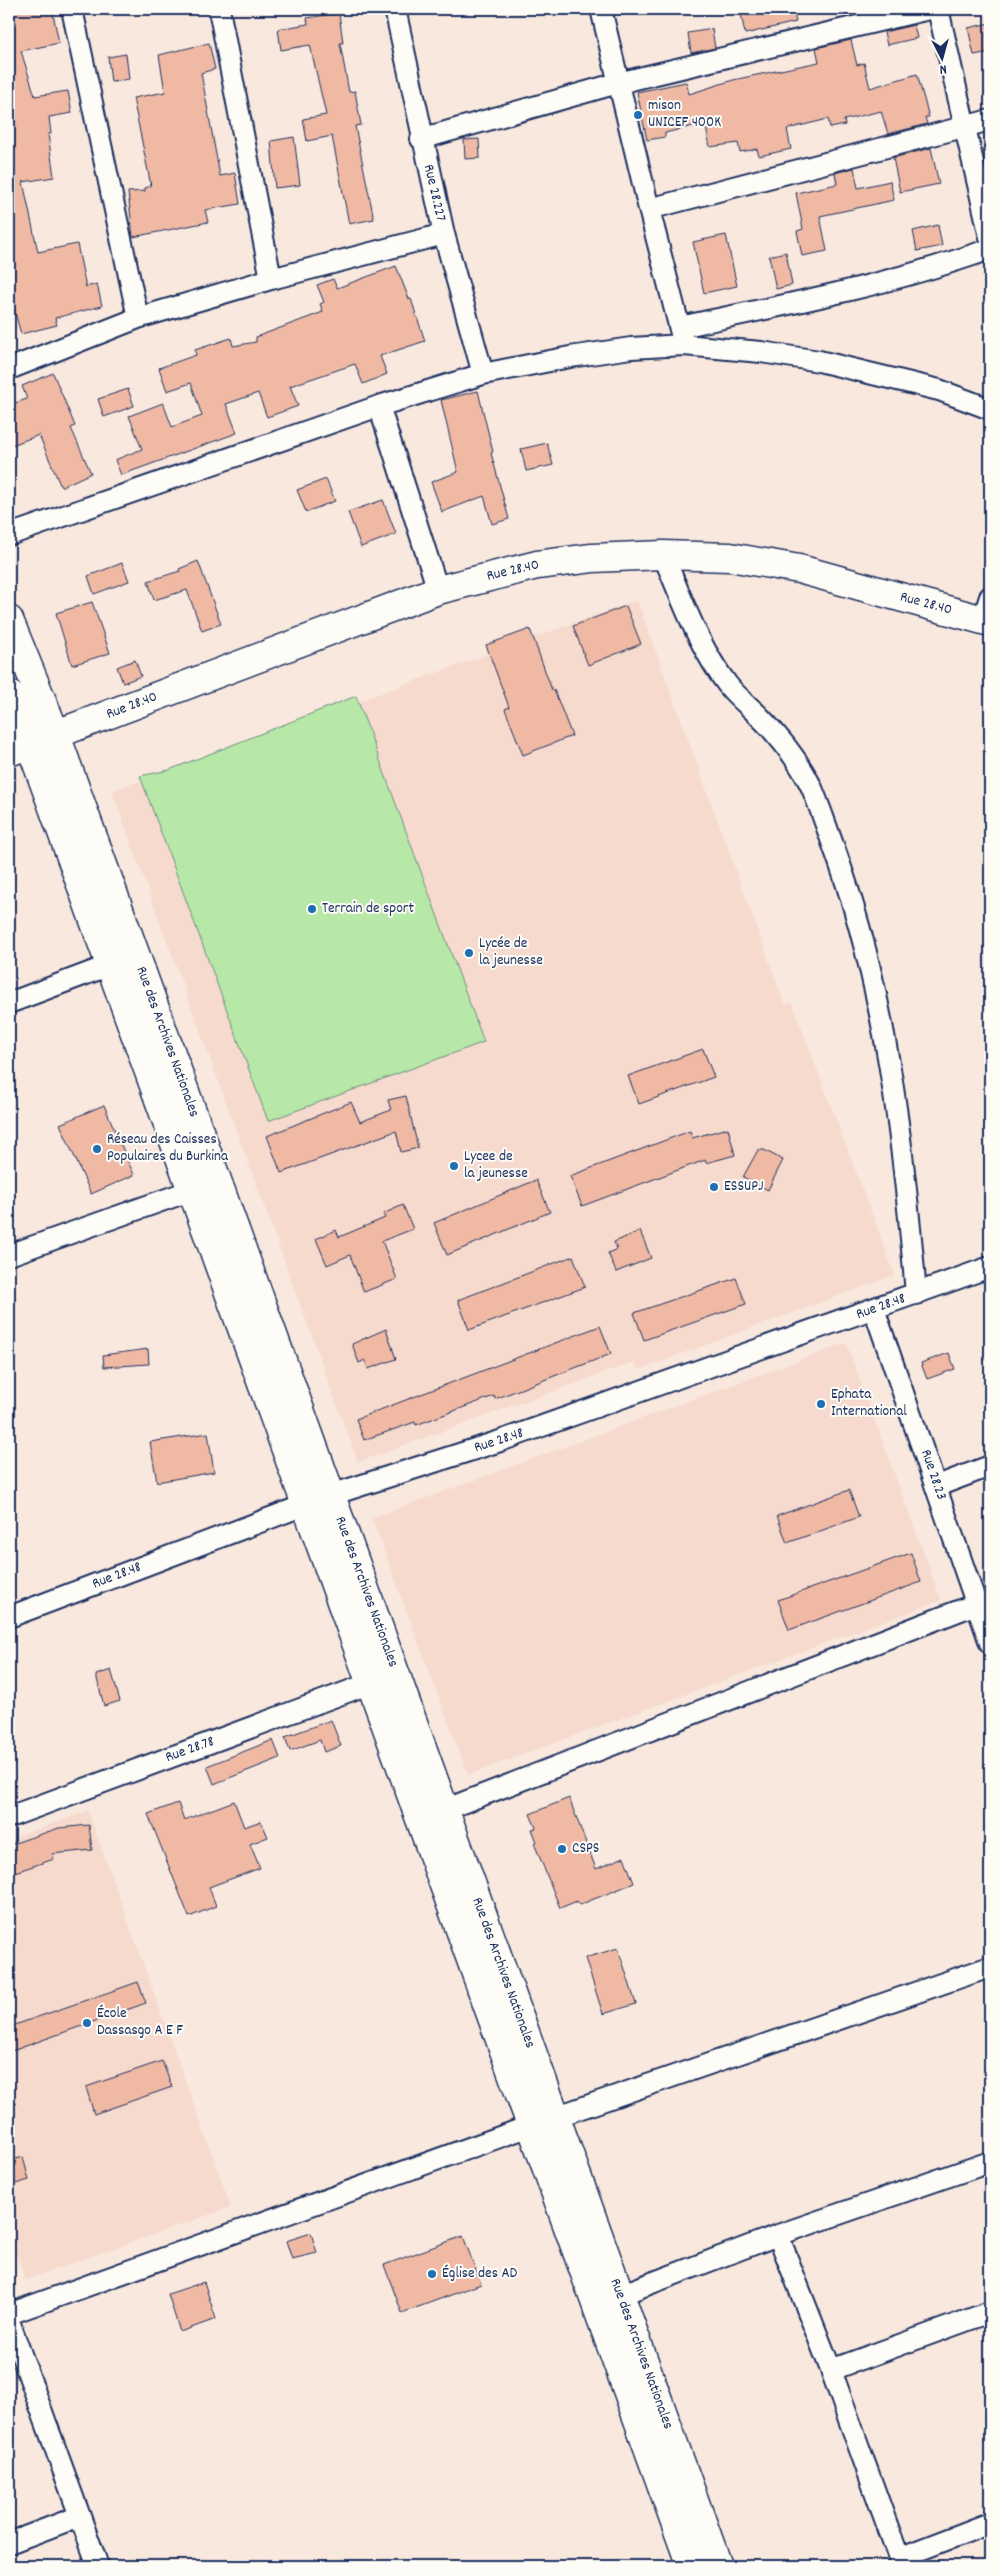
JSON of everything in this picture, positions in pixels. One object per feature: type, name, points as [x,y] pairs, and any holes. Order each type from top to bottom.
[{"type":"street","points":[[72,9],[138,318]]},
{"type":"street","points":[[219,9],[272,279]]},
{"type":"street","name":"Rue 28.227","points":[[395,9],[421,138],[444,234],[483,374]]},
{"type":"street","points":[[602,9],[618,83],[682,336]]},
{"type":"street","points":[[421,138],[618,83],[929,9]]},
{"type":"street","points":[[938,9],[990,237]]},
{"type":"street","points":[[649,209],[990,120]]},
{"type":"street","points":[[9,369],[138,318],[272,279],[444,234]]},
{"type":"street","points":[[9,535],[379,406],[483,374],[587,354],[631,348],[682,336],[938,268],[990,249]]},
{"type":"street","points":[[682,336],[761,352],[820,361],[940,390],[990,409]]},
{"type":"street","points":[[379,406],[438,590]]},
{"type":"street","points":[[663,554],[699,637],[714,666],[728,686],[770,727],[794,755],[806,778],[852,895],[886,1036],[898,1107],[916,1294]]},
{"type":"street","name":"Rue 28.40","points":[[19,748],[438,590],[537,565],[592,558],[663,554],[730,557],[800,569],[988,613]]},
{"type":"street","name":"Rue des Archives Nationales","points":[[9,620],[56,735],[444,1810],[543,2121],[691,2566]]},
{"type":"street","name":"Rue des Archives Nationales","points":[[9,694],[19,748],[110,965],[370,1683],[543,2121],[620,2295],[718,2566]]},
{"type":"street","points":[[9,1003],[110,965]]},
{"type":"street","points":[[9,1255],[192,1190]]},
{"type":"street","name":"Rue 28.48","points":[[9,1617],[331,1495],[500,1441],[990,1267]]},
{"type":"street","name":"Rue 28.23","points":[[874,1309],[938,1486],[990,1643]]},
{"type":"street","points":[[938,1486],[990,1466]]},
{"type":"street","points":[[444,1810],[976,1604]]},
{"type":"street","name":"Rue 28.78","points":[[9,1817],[370,1683]]},
{"type":"street","points":[[9,2314],[543,2121],[990,1968]]},
{"type":"street","points":[[620,2295],[778,2235],[990,2162]]},
{"type":"street","points":[[778,2235],[831,2370],[901,2562],[990,2524]]},
{"type":"street","points":[[831,2370],[990,2312]]},
{"type":"street","points":[[9,2321],[98,2566]]},
{"type":"street","points":[[9,2543],[80,2516]]},
{"type":"shaded area","name":"Lycée de la jeunesse","points":[[637,600],[785,1005],[792,1003],[895,1275],[638,1370],[634,1362],[358,1462],[112,791]]},
{"type":"shaded area","points":[[846,1343],[941,1600],[468,1775],[372,1518]]},
{"type":"shaded area","name":"École Dassasgo A E F","points":[[88,1811],[231,2207],[25,2280],[9,2234],[9,1839]]},
{"type":"green space","name":"Terrain de sport","points":[[356,696],[484,1042],[268,1121],[140,776],[169,770]]},
{"type":"building","points":[[9,9],[52,9],[59,43],[21,51],[35,96],[68,91],[72,113],[49,117],[51,134],[48,134],[54,177],[23,182],[38,252],[77,244],[86,287],[97,284],[102,306],[55,318],[57,325],[21,334],[10,295],[14,294],[9,267]]},
{"type":"building","points":[[740,9],[793,9],[796,22],[745,34]]},
{"type":"building","points":[[339,13],[343,43],[340,43],[349,92],[355,91],[361,125],[355,126],[374,219],[349,224],[332,136],[307,141],[303,119],[326,115],[310,45],[281,50],[278,29],[308,24],[307,18]]},
{"type":"building","points":[[990,23],[990,52],[974,55],[968,28]]},
{"type":"building","points":[[914,25],[917,38],[887,45],[884,32]]},
{"type":"building","points":[[712,29],[715,48],[691,53],[688,33]]},
{"type":"building","points":[[851,40],[857,65],[864,63],[870,88],[917,74],[929,117],[925,117],[927,124],[888,134],[881,111],[844,120],[845,125],[830,128],[828,119],[787,129],[791,149],[759,156],[757,149],[740,152],[738,143],[710,147],[705,123],[665,133],[665,137],[647,140],[637,92],[686,82],[689,94],[733,80],[819,62],[816,48]]},
{"type":"building","points":[[209,43],[215,69],[201,73],[220,176],[235,173],[240,204],[205,210],[208,222],[133,237],[128,192],[145,191],[145,188],[151,186],[133,98],[165,92],[159,55]]},
{"type":"building","points":[[126,54],[129,79],[111,82],[108,57]]},
{"type":"building","points":[[294,137],[300,185],[275,188],[271,141]]},
{"type":"building","points":[[479,139],[480,158],[465,159],[464,140]]},
{"type":"building","points":[[931,148],[939,184],[900,192],[893,158]]},
{"type":"building","points":[[854,168],[858,188],[890,181],[894,200],[820,216],[827,251],[802,256],[797,231],[803,229],[796,193],[837,184],[835,173]]},
{"type":"building","points":[[938,225],[942,246],[917,251],[913,231]]},
{"type":"building","points":[[726,235],[737,286],[704,293],[693,242]]},
{"type":"building","points":[[786,252],[792,285],[776,289],[769,256]]},
{"type":"building","points":[[396,266],[409,299],[411,299],[425,341],[380,356],[387,374],[363,384],[355,364],[290,386],[298,406],[267,417],[258,393],[226,404],[237,433],[121,475],[115,460],[142,449],[129,416],[163,403],[172,427],[202,416],[191,383],[167,391],[159,368],[196,355],[195,350],[231,338],[233,346],[256,342],[256,337],[323,312],[320,304],[324,302],[317,285],[333,279],[337,288]]},
{"type":"building","points":[[53,373],[75,426],[71,428],[91,473],[61,487],[39,435],[9,446],[9,405],[27,399],[22,386]]},
{"type":"building","points":[[128,389],[134,406],[104,417],[98,399]]},
{"type":"building","points":[[478,391],[493,452],[491,453],[509,519],[492,524],[484,496],[442,512],[431,482],[458,472],[441,400]]},
{"type":"building","points":[[547,443],[553,465],[526,471],[521,449]]},
{"type":"building","points":[[326,479],[335,501],[306,512],[297,490]]},
{"type":"building","points":[[383,500],[396,534],[361,547],[348,512]]},
{"type":"building","points":[[198,561],[221,624],[202,631],[187,590],[154,600],[148,581],[180,571],[179,569]]},
{"type":"building","points":[[122,563],[129,581],[94,594],[88,576]]},
{"type":"building","points":[[92,602],[110,653],[72,665],[56,613]]},
{"type":"building","points":[[626,606],[641,644],[588,665],[573,626]]},
{"type":"building","points":[[530,629],[552,690],[554,690],[572,736],[523,755],[505,709],[509,707],[486,645]]},
{"type":"building","points":[[135,660],[141,676],[123,683],[117,667]]},
{"type":"building","points":[[703,1049],[714,1077],[639,1104],[628,1076]]},
{"type":"building","points":[[406,1096],[418,1148],[401,1152],[396,1131],[281,1173],[267,1136],[351,1102],[360,1122],[391,1110],[388,1100]]},
{"type":"building","points":[[104,1105],[134,1175],[91,1194],[60,1124]]},
{"type":"building","points":[[728,1128],[735,1155],[706,1163],[705,1160],[582,1206],[570,1176],[690,1131],[692,1138]]},
{"type":"building","points":[[758,1150],[764,1150],[783,1160],[768,1190],[743,1177]]},
{"type":"building","points":[[536,1180],[550,1212],[447,1255],[434,1223]]},
{"type":"building","points":[[403,1205],[413,1229],[382,1241],[397,1279],[364,1292],[350,1255],[327,1265],[316,1239],[336,1230],[339,1237],[385,1218],[383,1214]]},
{"type":"building","points":[[640,1231],[651,1258],[616,1272],[608,1253],[617,1249],[614,1242]]},
{"type":"building","points":[[573,1256],[585,1287],[469,1330],[458,1300]]},
{"type":"building","points":[[736,1278],[746,1304],[644,1340],[634,1313]]},
{"type":"building","points":[[600,1326],[611,1354],[495,1399],[494,1396],[416,1425],[415,1422],[364,1440],[356,1419]]},
{"type":"building","points":[[386,1329],[396,1359],[368,1369],[365,1360],[359,1363],[352,1344]]},
{"type":"building","points":[[148,1349],[149,1364],[104,1367],[103,1355]]},
{"type":"building","points":[[949,1353],[955,1369],[927,1379],[921,1363]]},
{"type":"building","points":[[208,1433],[214,1472],[157,1482],[150,1442]]},
{"type":"building","points":[[849,1490],[859,1517],[787,1543],[777,1516]]},
{"type":"building","points":[[911,1553],[921,1582],[789,1630],[778,1600]]},
{"type":"building","points":[[111,1670],[120,1701],[104,1706],[96,1675]]},
{"type":"building","points":[[331,1720],[341,1746],[324,1752],[320,1740],[290,1751],[285,1737]]},
{"type":"building","points":[[273,1740],[280,1758],[214,1784],[207,1766]]},
{"type":"building","name":"CSPS","points":[[569,1798],[596,1869],[624,1857],[634,1883],[579,1905],[577,1901],[560,1908],[534,1843],[537,1842],[532,1829],[536,1828],[530,1814]]},
{"type":"building","points":[[234,1801],[244,1827],[261,1821],[268,1837],[250,1844],[260,1868],[209,1887],[216,1906],[189,1917],[148,1814],[178,1803],[184,1820]]},
{"type":"building","points":[[89,1825],[92,1850],[52,1854],[54,1859],[9,1874],[9,1845],[59,1828]]},
{"type":"building","points":[[618,1948],[636,2004],[603,2014],[585,1958]]},
{"type":"building","points":[[138,1982],[146,2003],[9,2052],[9,2027]]},
{"type":"building","points":[[162,2061],[172,2087],[94,2114],[86,2087]]},
{"type":"building","points":[[23,2157],[29,2180],[9,2186],[9,2161]]},
{"type":"building","points":[[311,2233],[317,2253],[292,2259],[286,2241]]},
{"type":"building","name":"Église des AD","points":[[463,2236],[481,2284],[402,2313],[384,2265]]},
{"type":"building","points":[[204,2282],[216,2319],[180,2332],[168,2294]]},
{"type":"place","name":"mison UNICEF 400K","points":[[638,115]]},
{"type":"place","name":"Terrain de sport","points":[[312,909]]},
{"type":"place","name":"Lycée de la jeunesse","points":[[469,953]]},
{"type":"place","name":"Réseau des Caisses Populaires du Burkina","points":[[97,1149]]},
{"type":"place","name":"Lycee de la jeunesse","points":[[454,1166]]},
{"type":"place","name":"ESSUPJ","points":[[714,1187]]},
{"type":"place","name":"Ephata International","points":[[821,1404]]},
{"type":"place","name":"CSPS","points":[[562,1849]]},
{"type":"place","name":"École Dassasgo A E F","points":[[87,2023]]},
{"type":"place","name":"Église des AD","points":[[432,2274]]}]
